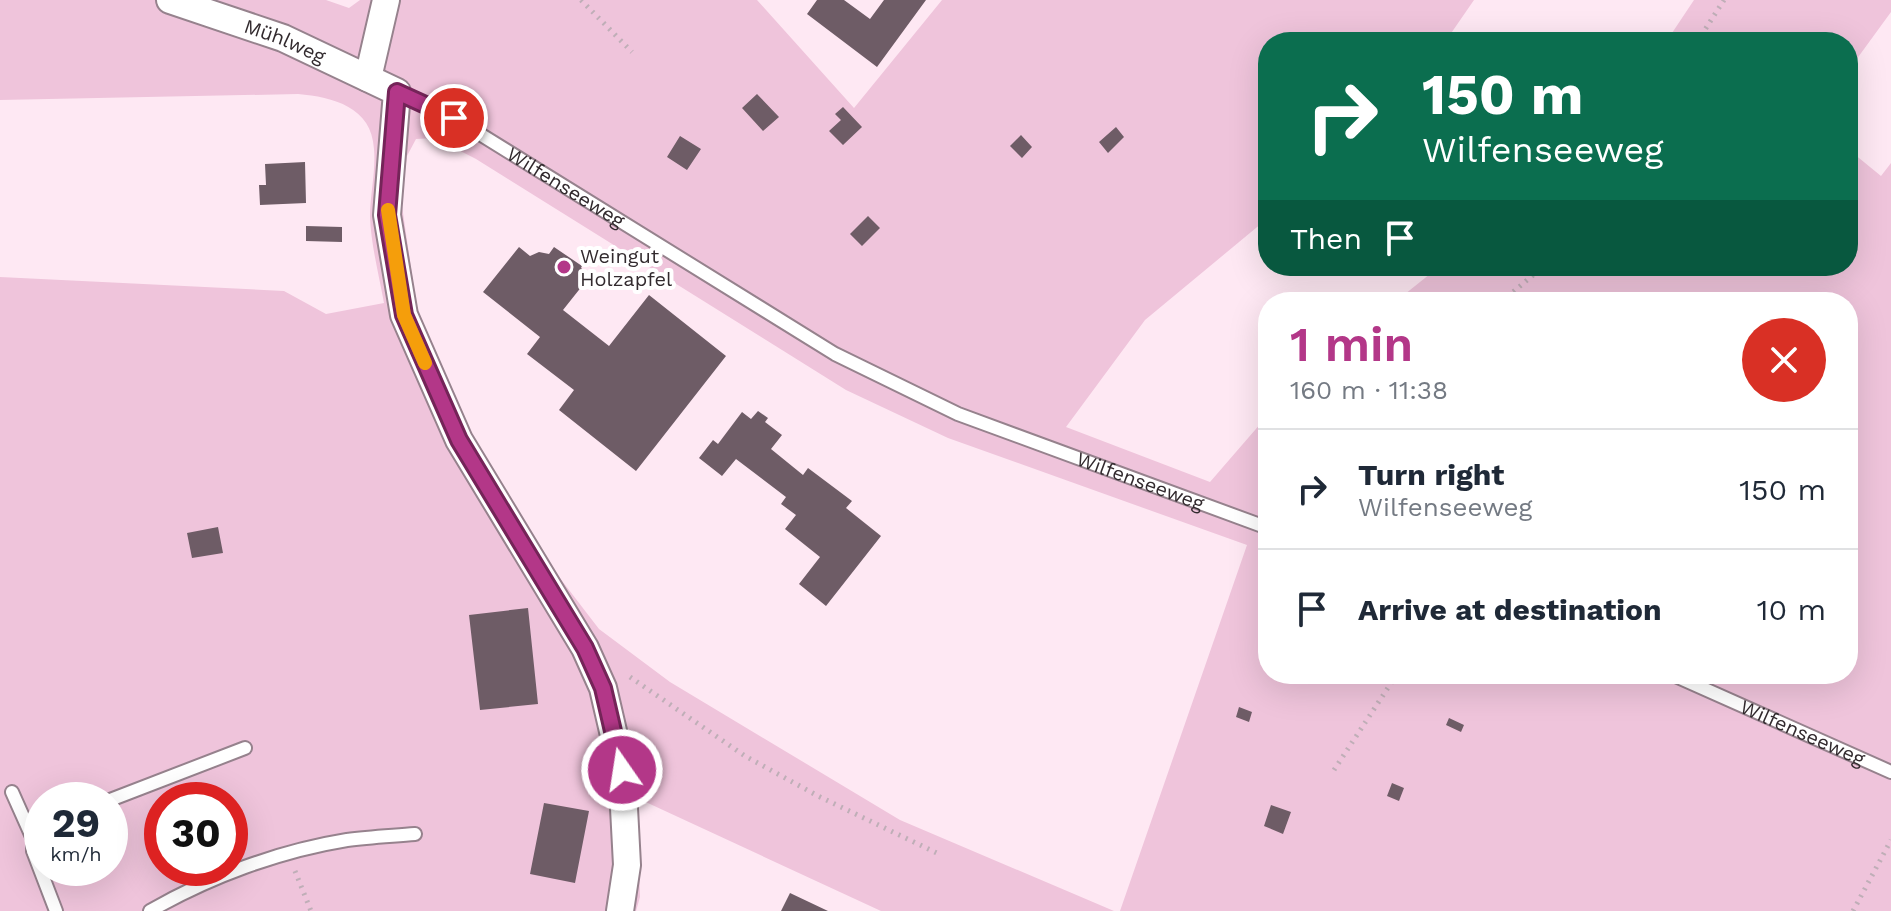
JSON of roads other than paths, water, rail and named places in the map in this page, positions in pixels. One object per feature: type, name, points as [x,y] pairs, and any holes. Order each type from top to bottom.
[{"type":"street","name":"Mühlweg","points":[[170,0],[283,38],[397,92]]},
{"type":"street","points":[[368,78],[386,0]]},
{"type":"street","points":[[397,92],[387,215],[404,315],[459,440],[585,648],[603,688],[622,770],[627,865],[620,911]]},
{"type":"lane","name":"Wilfenseeweg","points":[[397,92],[454,118],[681,255],[835,354],[958,414],[1258,524]]},
{"type":"lane","name":"Wilfenseeweg","points":[[1693,684],[1891,772]]},
{"type":"lane","points":[[128,793],[245,748]]},
{"type":"lane","points":[[12,792],[24,811]]},
{"type":"lane","points":[[150,911],[190,888],[288,854],[347,840],[415,834]]},
{"type":"lane","points":[[46,886],[56,911]]},
{"type":"place","name":"Weingut Holzapfel","points":[[564,267]]}]
